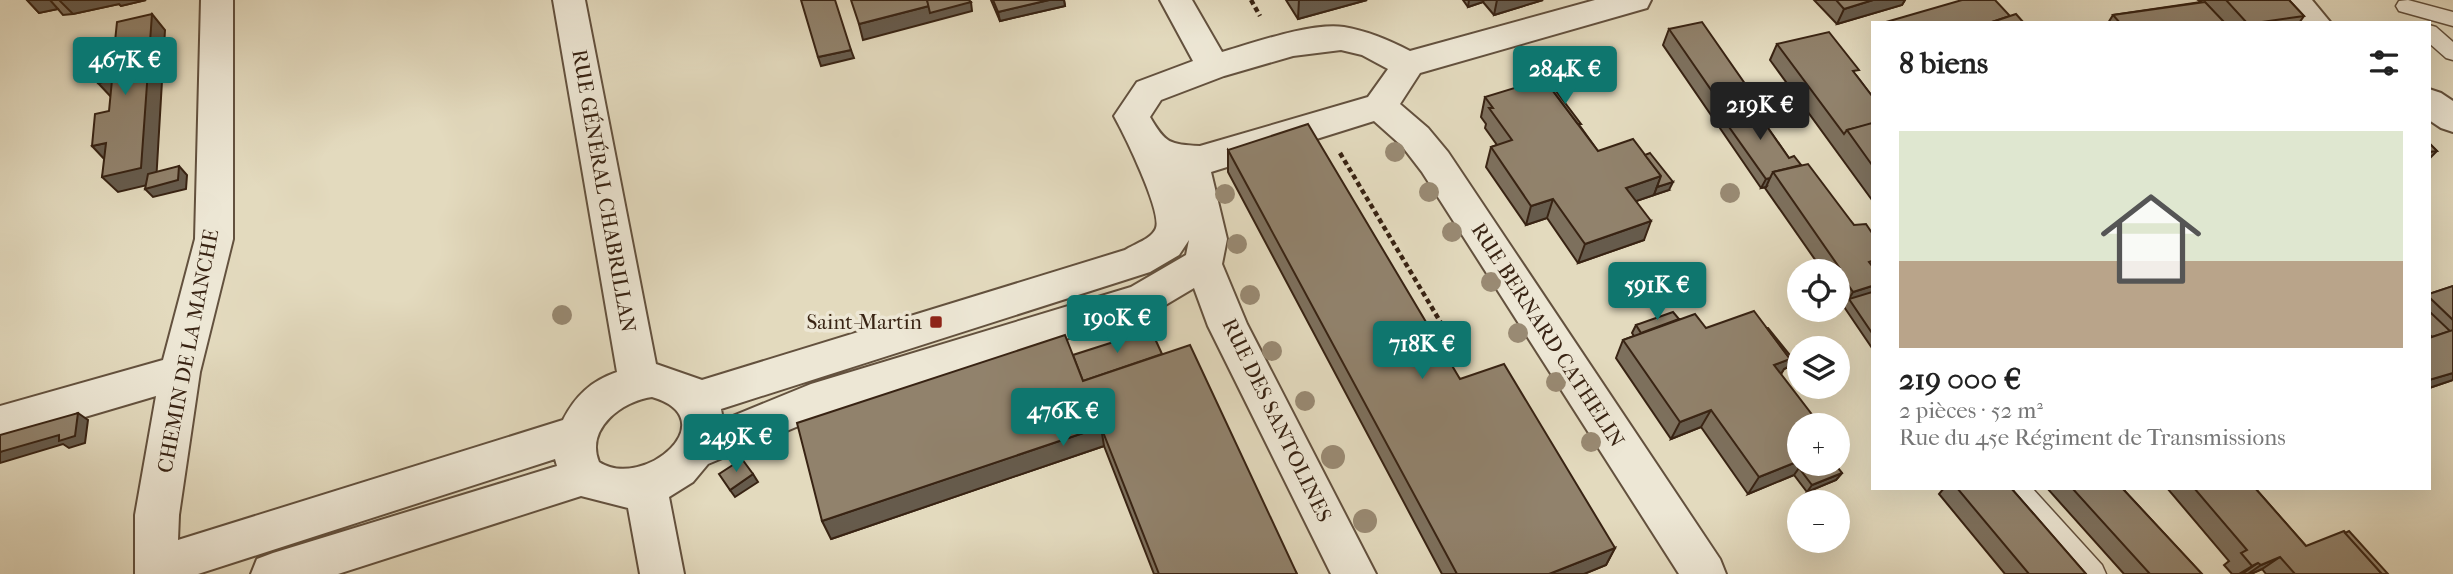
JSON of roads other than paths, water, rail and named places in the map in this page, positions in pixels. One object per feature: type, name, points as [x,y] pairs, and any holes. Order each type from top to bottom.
[{"type":"street","name":"CHEMIN DE LA MANCHE","points":[[158,570],[155,554],[157,515],[180,372],[214,239],[217,0]]},
{"type":"street","name":"RUE GÉNÉRAL CHABRILLAN","points":[[569,0],[639,382]]},
{"type":"street","points":[[1176,0],[1213,66]]},
{"type":"street","points":[[698,399],[1137,261],[1166,244],[1175,232],[1176,216],[1150,157],[1150,148],[1132,116],[1149,91],[1213,66],[1321,39],[1341,38],[1372,46],[1406,64],[1635,0]]},
{"type":"street","points":[[2293,0],[2313,21]]},
{"type":"street","points":[[1150,148],[1168,157],[1200,160],[1380,106],[1397,83],[1406,64]]},
{"type":"street","points":[[2431,103],[2453,119]]},
{"type":"street","name":"RUE BERNARD CATHELIN","points":[[1380,106],[1415,137],[1435,162],[1704,574]]},
{"type":"street","points":[[696,450],[811,402],[1143,299],[1203,264],[1208,239],[1192,170],[1200,160]]},
{"type":"street","name":"RUE DES SANTOLINES","points":[[1203,264],[1228,326],[1354,574]]},
{"type":"street","points":[[0,424],[180,372]]},
{"type":"street","points":[[652,380],[672,382],[685,387],[698,399],[704,413],[704,431],[696,450],[682,467],[666,478],[646,487],[621,490],[610,488],[585,476],[576,461],[578,434],[588,413],[605,397],[639,382],[652,380]]},
{"type":"street","points":[[158,570],[578,434]]},
{"type":"street","points":[[273,574],[585,476]]},
{"type":"street","points":[[646,487],[662,574]]},
{"type":"lane","points":[[2404,3],[2453,19]]},
{"type":"lane","points":[[2404,3],[2419,21]]},
{"type":"lane","points":[[2431,34],[2453,53]]},
{"type":"lane","points":[[2017,490],[2093,574]]},
{"type":"place","name":"Saint-Martin","points":[[936,322]]}]
